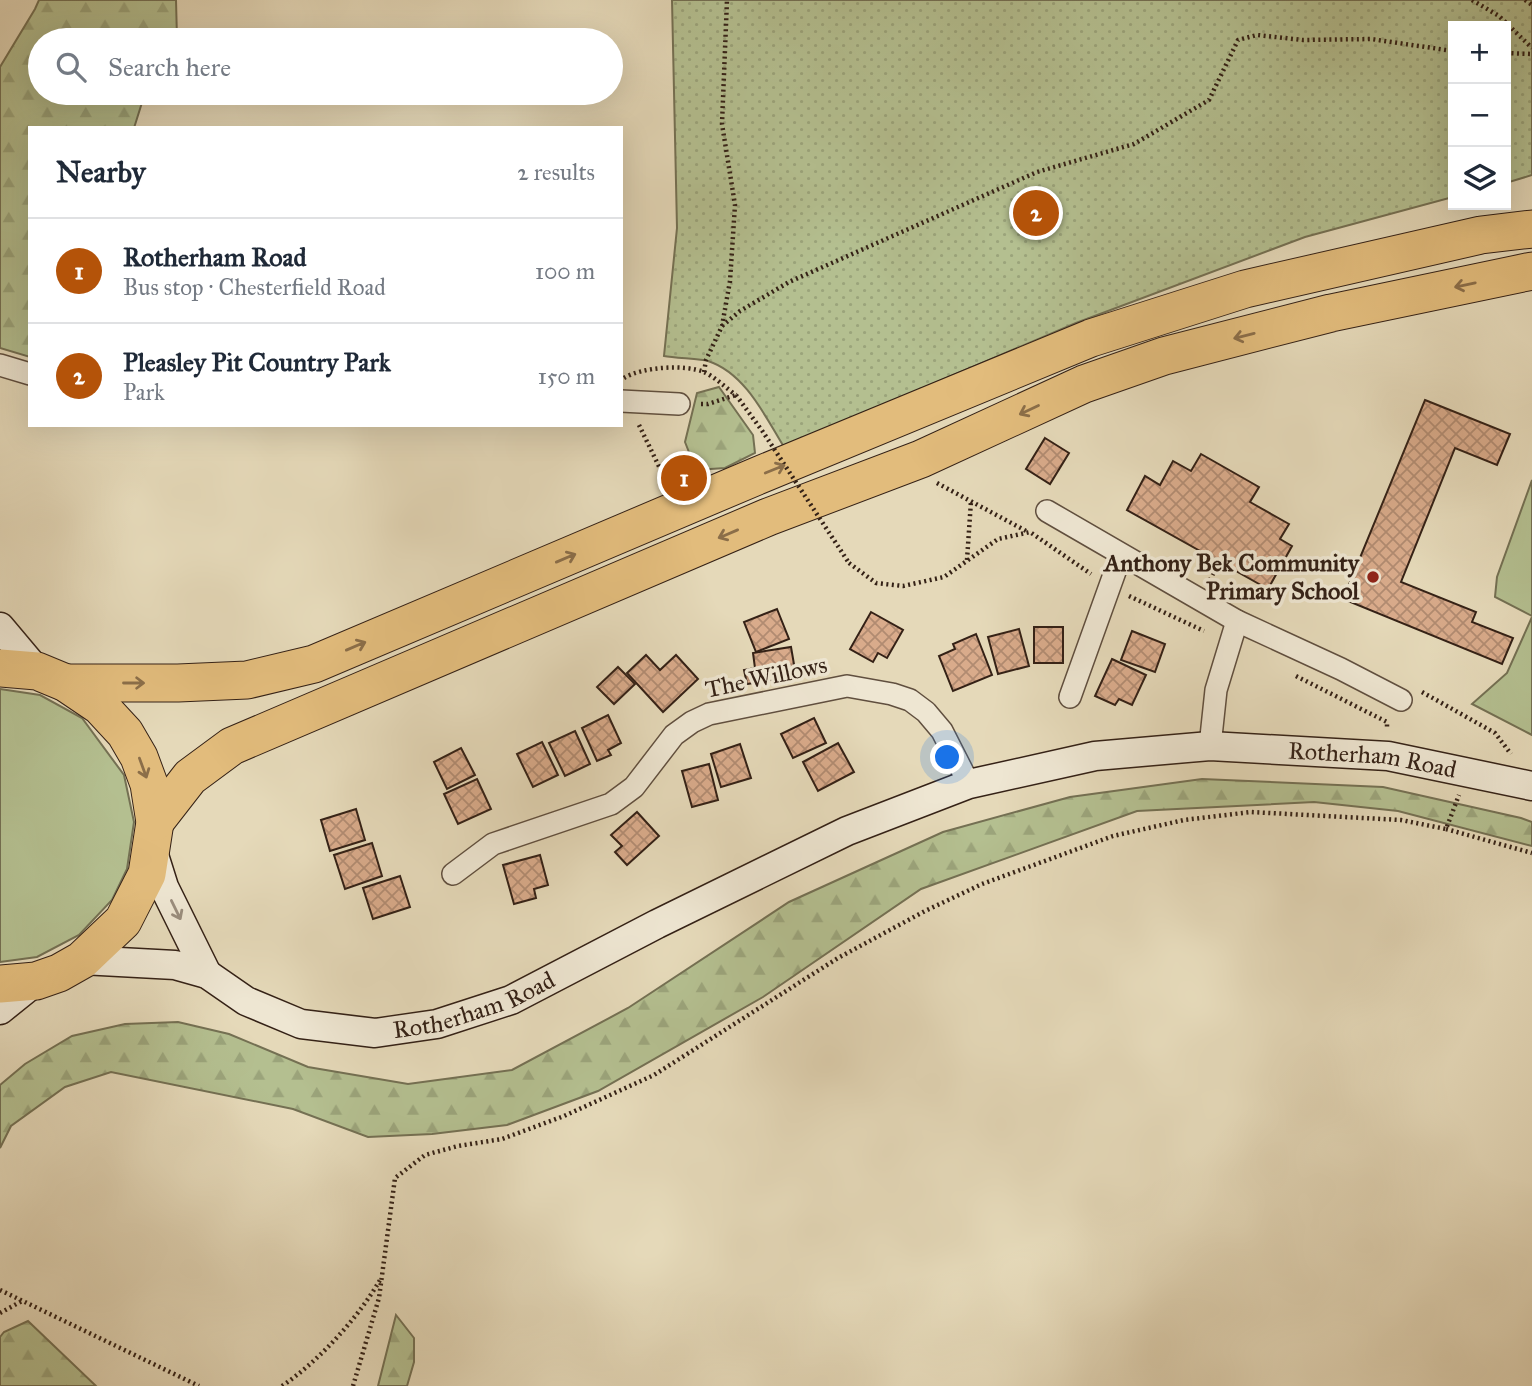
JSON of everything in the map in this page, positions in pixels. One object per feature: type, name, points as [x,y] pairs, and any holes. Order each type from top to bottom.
[{"type":"highway","points":[[0,668],[52,677],[177,683],[247,680],[314,664],[1091,338],[1245,289],[1481,235],[1532,229]]},
{"type":"highway","points":[[153,835],[190,777],[232,746],[768,517],[921,459],[1084,384],[1164,356],[1331,313],[1532,271]]},
{"type":"highway","points":[[0,984],[36,981],[59,973],[82,960],[123,921],[147,874],[153,835],[149,783],[139,757],[125,733],[100,706],[52,677]]},
{"type":"main road","points":[[0,627],[52,677]]},
{"type":"main road","name":"Rotherham Road","points":[[82,960],[175,965],[207,974],[246,1001],[301,1024],[375,1033],[437,1024],[511,1000],[657,924],[847,831],[969,784],[1094,756],[1210,746],[1388,756],[1469,771],[1525,775]]},
{"type":"main road","name":"Rotherham Road","points":[[153,835],[164,887],[207,974]]},
{"type":"main road","points":[[0,1010],[36,981]]},
{"type":"street","points":[[0,365],[28,373]]},
{"type":"street","points":[[624,401],[679,404]]},
{"type":"street","points":[[1046,511],[1237,621],[1401,700]]},
{"type":"street","points":[[1070,697],[1121,555]]},
{"type":"street","points":[[1210,746],[1216,690],[1237,621]]},
{"type":"street","name":"The Willows","points":[[453,874],[493,844],[611,804],[634,787],[674,735],[709,713],[847,686],[892,694],[911,701],[926,712],[942,731],[969,784]]},
{"type":"path","points":[[704,372],[706,360],[722,326],[730,281],[736,205],[722,124],[727,0]]},
{"type":"path","points":[[1472,0],[1499,16],[1532,48]]},
{"type":"path","points":[[1525,0],[1532,5]]},
{"type":"path","points":[[722,326],[740,311],[789,282],[1037,172],[1135,144],[1209,100],[1238,40],[1257,35],[1303,40],[1371,39],[1448,50]]},
{"type":"path","points":[[1511,53],[1532,54]]},
{"type":"path","points":[[623,378],[665,367],[704,372],[736,395],[849,562],[876,583],[903,586],[944,577],[998,539],[1030,532]]},
{"type":"path","points":[[708,404],[736,395]]},
{"type":"path","points":[[624,401],[680,510]]},
{"type":"path","points":[[921,459],[937,483],[1030,532],[1109,587],[1230,643]]},
{"type":"path","points":[[967,560],[971,501]]},
{"type":"path","points":[[1290,673],[1387,722],[1388,756]]},
{"type":"path","points":[[1401,700],[1417,690],[1495,733],[1525,775]]},
{"type":"path","points":[[1446,829],[1469,771]]},
{"type":"path","points":[[353,1386],[379,1298],[395,1178],[425,1155],[502,1139],[564,1116],[654,1075],[838,958],[982,884],[1113,836],[1184,820],[1251,812],[1401,820],[1446,829],[1532,853]]},
{"type":"path","points":[[282,1386],[295,1377],[348,1323],[366,1303],[382,1277]]},
{"type":"path","points":[[0,1290],[199,1386]]},
{"type":"path","points":[[0,1313],[22,1301]]},
{"type":"green space","points":[[39,0],[176,0],[177,28],[28,28],[28,105],[141,105],[135,126],[28,126],[28,356],[0,348],[0,67]]},
{"type":"green space","points":[[672,0],[1532,0],[1532,175],[1511,181],[1511,21],[1448,21],[1448,198],[1305,237],[1076,323],[784,447],[753,397],[733,375],[708,361],[664,356],[677,228]]},
{"type":"green space","points":[[719,387],[753,435],[755,453],[725,468],[696,470],[685,442],[697,393]]},
{"type":"green space","points":[[1532,480],[1532,616],[1495,597],[1497,577]]},
{"type":"green space","points":[[1532,617],[1532,735],[1472,704],[1507,673]]},
{"type":"green space","points":[[0,689],[40,695],[82,718],[124,775],[134,822],[127,869],[112,900],[79,935],[37,957],[0,962]]},
{"type":"green space","points":[[1202,779],[1383,787],[1532,822],[1532,846],[1398,811],[1314,802],[1137,811],[921,889],[763,997],[598,1091],[507,1125],[432,1134],[368,1137],[293,1109],[111,1072],[65,1087],[11,1126],[0,1148],[0,1085],[25,1064],[72,1036],[125,1024],[178,1022],[229,1034],[308,1067],[408,1084],[512,1070],[628,1008],[789,902],[943,832],[1070,797]]},
{"type":"green space","points":[[396,1315],[414,1338],[414,1362],[407,1386],[378,1386]]},
{"type":"green space","points":[[28,1321],[96,1386],[0,1386],[0,1337],[4,1332]]},
{"type":"building","points":[[1425,400],[1510,434],[1497,465],[1455,448],[1401,582],[1476,612],[1472,622],[1513,638],[1502,664],[1343,599]]},
{"type":"building","points":[[1045,438],[1069,453],[1050,484],[1026,469]]},
{"type":"building","points":[[1201,454],[1259,487],[1250,502],[1289,524],[1280,539],[1292,546],[1268,589],[1127,510],[1145,476],[1160,485],[1173,461],[1191,471]]},
{"type":"building","points":[[777,609],[789,639],[756,652],[744,622]]},
{"type":"building","points":[[871,612],[903,630],[887,658],[878,653],[873,662],[850,649]]},
{"type":"building","points":[[1034,627],[1063,627],[1063,663],[1034,663]]},
{"type":"building","points":[[1019,629],[1029,666],[998,674],[988,637]]},
{"type":"building","points":[[1132,631],[1165,644],[1155,672],[1121,660]]},
{"type":"building","points":[[976,634],[992,675],[953,691],[939,656],[955,649],[953,644]]},
{"type":"building","points":[[791,647],[796,676],[747,684],[744,670],[755,668],[753,653]]},
{"type":"building","points":[[646,655],[660,670],[676,655],[698,679],[663,712],[627,673]]},
{"type":"building","points":[[1112,659],[1146,675],[1132,705],[1119,699],[1115,705],[1095,696]]},
{"type":"building","points":[[618,667],[635,684],[614,704],[597,687]]},
{"type":"building","points":[[608,715],[621,743],[608,750],[611,755],[597,761],[582,728]]},
{"type":"building","points":[[814,718],[826,743],[793,758],[781,734]]},
{"type":"building","points":[[575,731],[590,764],[565,776],[549,743]]},
{"type":"building","points":[[542,742],[558,775],[533,787],[517,754]]},
{"type":"building","points":[[838,743],[854,772],[818,791],[803,762]]},
{"type":"building","points":[[740,744],[751,778],[721,787],[711,754]]},
{"type":"building","points":[[461,748],[475,775],[447,789],[434,762]]},
{"type":"building","points":[[709,764],[718,800],[692,807],[682,771]]},
{"type":"building","points":[[477,779],[491,809],[458,824],[444,794]]},
{"type":"building","points":[[356,809],[365,840],[330,851],[321,820]]},
{"type":"building","points":[[637,812],[659,836],[627,865],[615,852],[622,846],[611,835]]},
{"type":"building","points":[[372,843],[382,876],[345,889],[334,855]]},
{"type":"building","points":[[540,855],[548,885],[534,889],[536,898],[514,904],[503,865]]},
{"type":"building","points":[[400,876],[410,907],[373,919],[363,888]]},
{"type":"place","name":"Pleasley Pit Country Park","points":[[1036,213]]},
{"type":"place","name":"Rotherham Road","points":[[684,478]]},
{"type":"place","name":"Anthony Bek Community Primary School","points":[[1373,577]]}]
